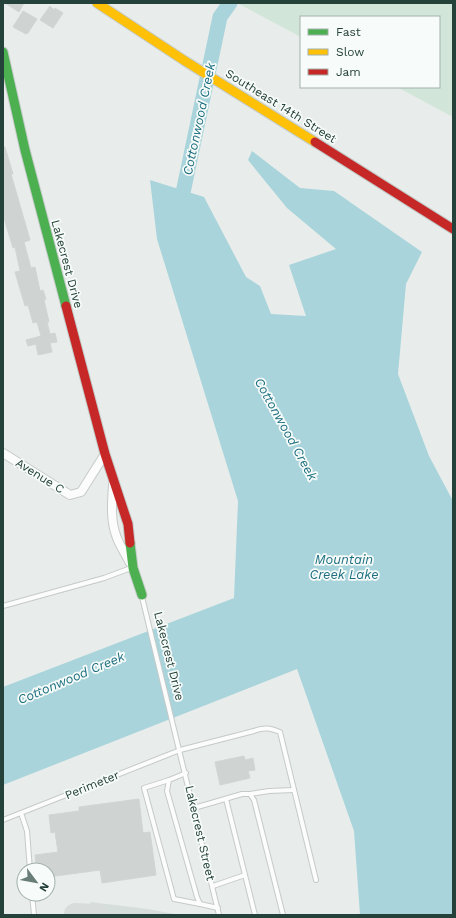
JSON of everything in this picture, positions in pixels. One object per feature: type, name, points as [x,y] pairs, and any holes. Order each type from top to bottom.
[{"type":"street","name":"Southeast 14th Street","points":[[97,3],[185,61],[232,89],[453,229]]},
{"type":"street","name":"Lakecrest Drive","points":[[3,52],[25,150],[105,454],[128,524],[133,568]]},
{"type":"street","name":"Avenue C","points":[[3,453],[70,495],[81,492],[105,454]]},
{"type":"street","name":"Lakecrest Drive","points":[[113,480],[111,507],[113,528],[117,539],[133,568],[142,595]]},
{"type":"lane","points":[[3,606],[104,578],[133,568]]},
{"type":"lane","name":"Lakecrest Drive","points":[[142,595],[180,750]]},
{"type":"lane","name":"Perimeter","points":[[3,820],[180,750],[261,728],[270,728],[280,732],[294,790]]},
{"type":"lane","name":"Lakecrest Street","points":[[180,750],[220,915]]},
{"type":"lane","points":[[186,773],[144,788],[174,899],[218,908]]},
{"type":"lane","points":[[169,780],[167,791],[200,904]]},
{"type":"lane","points":[[194,808],[242,794],[294,790],[316,880]]},
{"type":"lane","points":[[250,794],[254,800],[283,915]]},
{"type":"lane","points":[[226,799],[255,915]]},
{"type":"lane","points":[[21,813],[27,831],[29,862]]},
{"type":"lane","points":[[212,886],[245,875]]},
{"type":"lane","points":[[33,902],[34,915]]},
{"type":"shaded area","points":[[90,902],[148,909],[180,915],[92,915]]},
{"type":"green space","points":[[237,3],[453,3],[453,117],[399,88],[440,88],[440,16],[300,16],[300,36]]},
{"type":"water","name":"Mountain Creek Lake","points":[[252,151],[300,188],[334,191],[422,252],[406,284],[398,374],[429,456],[453,501],[453,915],[360,915],[354,831],[297,669],[3,785],[3,687],[234,598],[238,501],[157,239],[150,180],[204,197],[246,277],[260,286],[271,314],[306,316],[289,265],[336,249],[287,208],[248,160]]},
{"type":"building","points":[[5,3],[24,3],[19,12]]},
{"type":"building","points":[[50,6],[54,10],[55,8],[63,13],[53,28],[40,20]]},
{"type":"building","points":[[23,11],[37,19],[26,34],[13,27]]},
{"type":"building","points":[[3,147],[5,147],[13,174],[11,174],[30,240],[24,242],[31,268],[35,267],[40,291],[43,290],[46,299],[44,300],[50,334],[55,333],[57,342],[50,343],[52,352],[38,355],[36,344],[28,346],[26,340],[41,336],[37,322],[33,323],[28,305],[25,306],[15,272],[20,271],[15,247],[13,248],[3,215]]},
{"type":"building","points":[[244,756],[245,760],[253,758],[255,770],[248,771],[250,778],[220,785],[215,762]]},
{"type":"building","points":[[139,799],[143,833],[150,832],[156,875],[102,883],[100,870],[56,876],[56,862],[36,862],[35,855],[58,852],[55,832],[51,833],[49,815],[79,811],[79,807]]},
{"type":"waterway","name":"Cottonwood Creek","points":[[182,210],[180,207],[220,17],[230,3]]},
{"type":"taxiway","points":[[75,914],[97,915]]},
{"type":"traffic: fast","points":[[3,52],[25,150],[66,306]]},
{"type":"traffic: fast","points":[[130,543],[133,568],[142,595]]},
{"type":"traffic: slow","points":[[97,3],[185,61],[315,142]]},
{"type":"traffic: jam","points":[[315,142],[453,229]]},
{"type":"traffic: jam","points":[[66,306],[105,454],[128,524],[130,543]]}]
